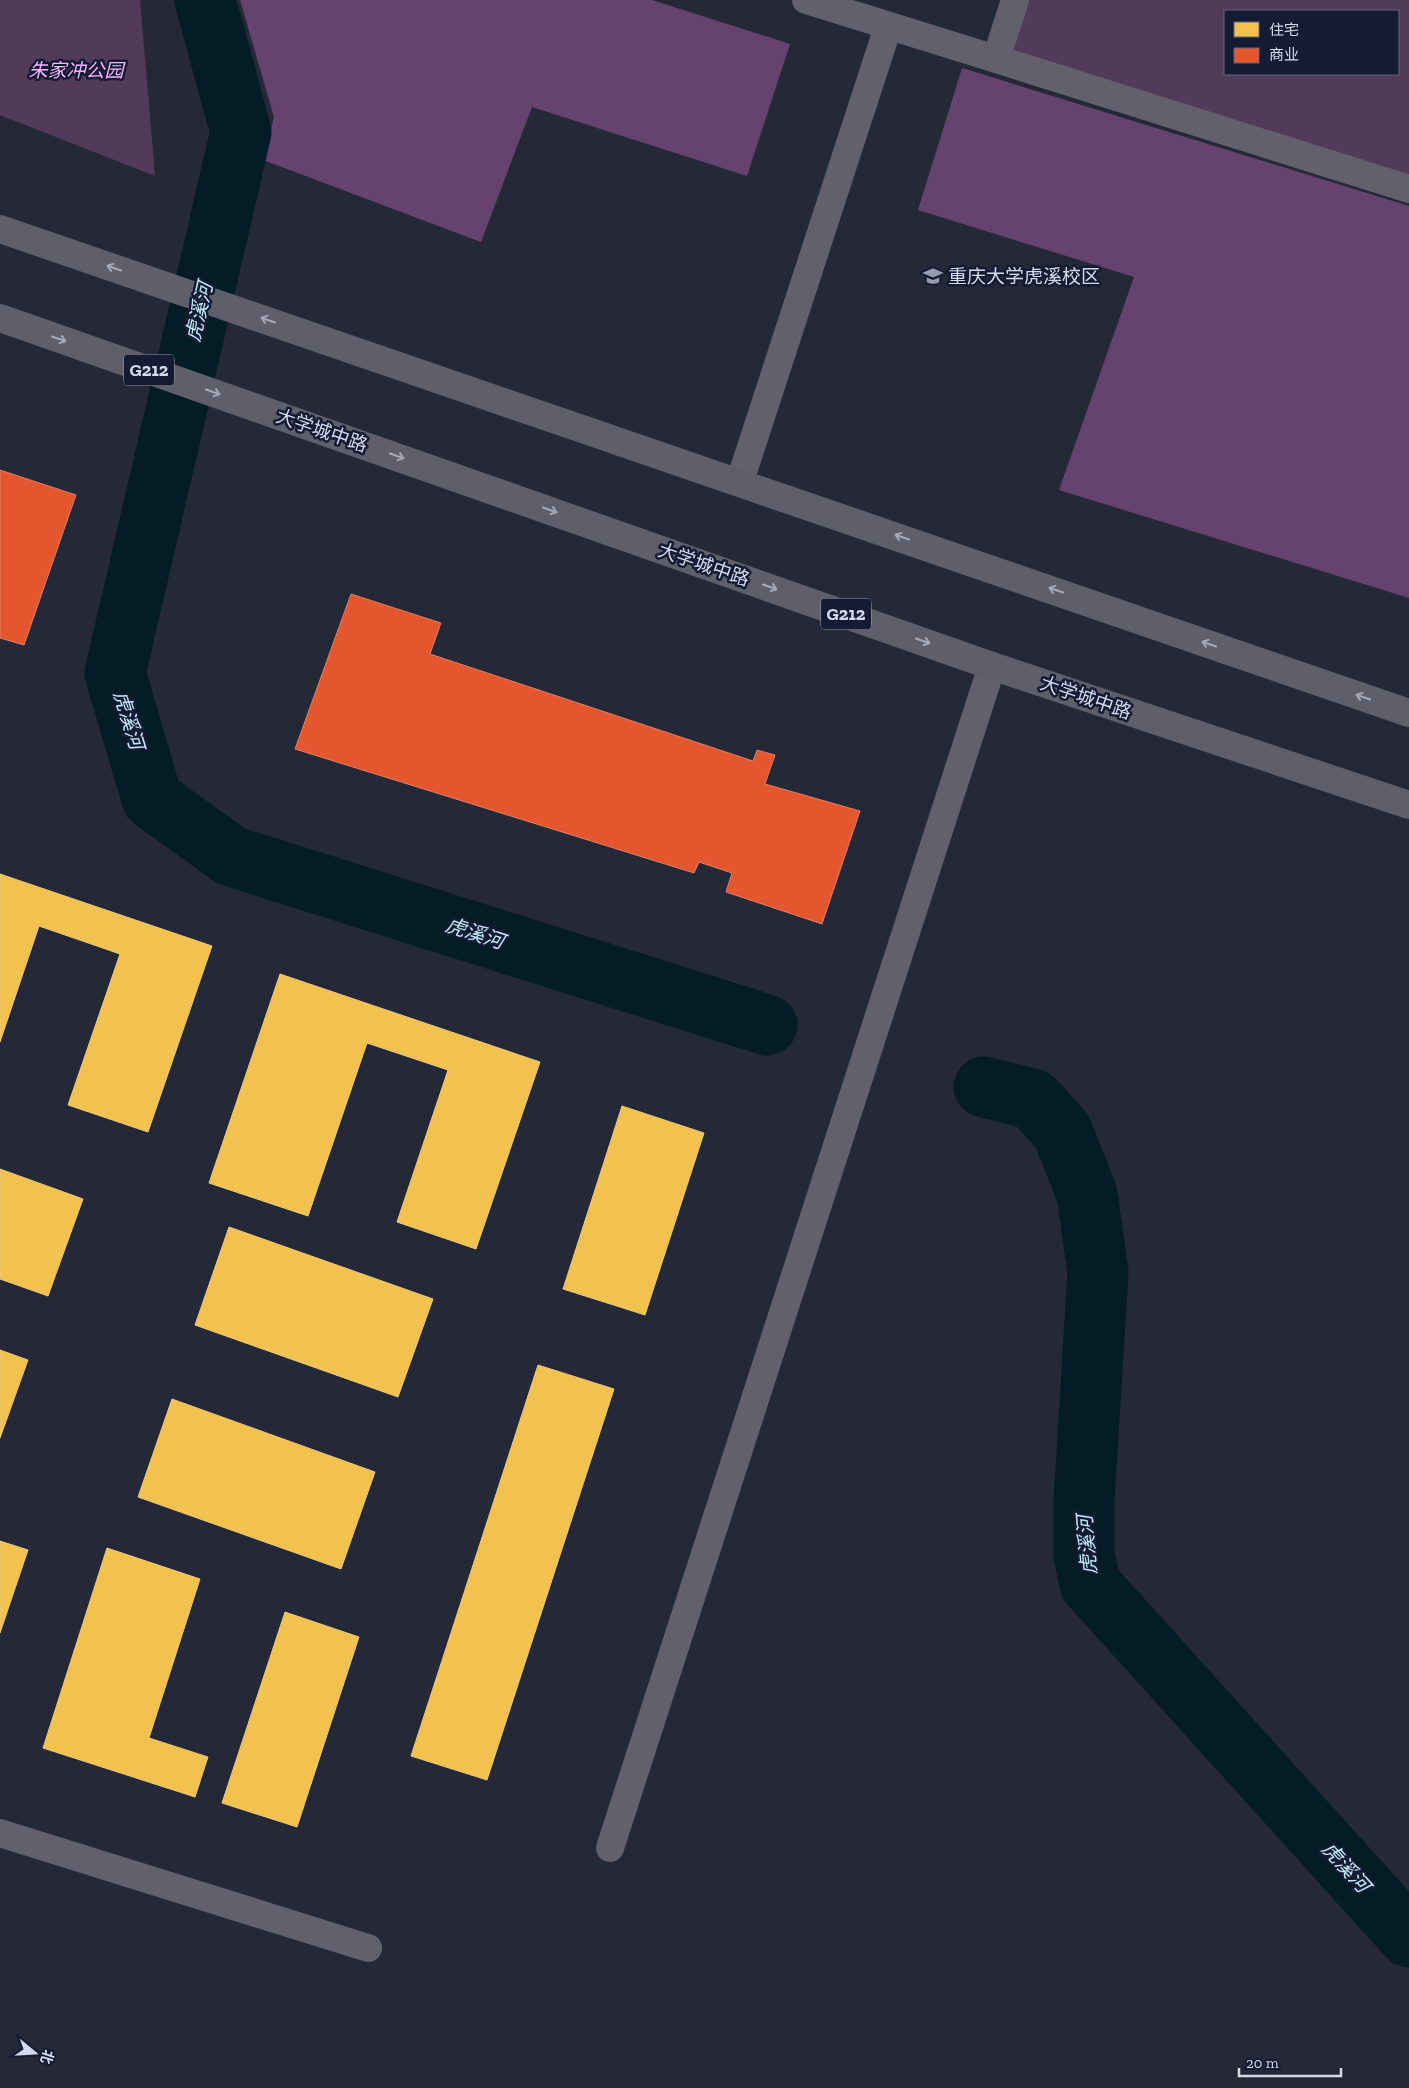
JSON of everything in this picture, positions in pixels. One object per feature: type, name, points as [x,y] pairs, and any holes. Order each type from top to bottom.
[{"type":"highway","points":[[0,228],[740,481],[1409,713]]},
{"type":"highway","name":"大学城中路","points":[[6,321],[285,416],[992,666],[1409,805]]},
{"type":"street","points":[[806,0],[1409,189]]},
{"type":"street","points":[[996,59],[1015,0]]},
{"type":"street","points":[[740,481],[888,27]]},
{"type":"street","points":[[610,1848],[992,666]]},
{"type":"street","points":[[0,1833],[368,1948]]},
{"type":"green space","name":"朱家冲公园","points":[[0,0],[140,0],[155,176],[0,115]]},
{"type":"green space","points":[[1015,0],[1409,0],[1409,189],[996,59]]},
{"type":"shaded area","points":[[240,0],[652,0],[790,44],[747,176],[532,107],[481,242],[263,160],[274,117]]},
{"type":"shaded area","points":[[962,68],[1409,206],[1409,598],[1059,490],[1134,277],[918,210]]},
{"type":"building: 住宅","points":[[0,874],[212,946],[148,1132],[68,1105],[120,954],[39,926],[0,1042]]},
{"type":"building: 住宅","points":[[280,974],[540,1062],[476,1249],[397,1222],[448,1070],[367,1043],[308,1216],[209,1183]]},
{"type":"building: 住宅","points":[[622,1106],[704,1133],[645,1315],[563,1289]]},
{"type":"building: 住宅","points":[[0,1169],[83,1199],[48,1296],[0,1279]]},
{"type":"building: 住宅","points":[[229,1227],[433,1299],[398,1397],[195,1325]]},
{"type":"building: 住宅","points":[[0,1350],[28,1360],[0,1438]]},
{"type":"building: 住宅","points":[[538,1365],[614,1389],[487,1780],[411,1756]]},
{"type":"building: 住宅","points":[[172,1399],[375,1472],[341,1569],[138,1497]]},
{"type":"building: 住宅","points":[[0,1541],[28,1550],[0,1633]]},
{"type":"building: 住宅","points":[[107,1548],[200,1579],[149,1738],[208,1757],[195,1797],[43,1748]]},
{"type":"building: 住宅","points":[[285,1612],[359,1637],[297,1827],[222,1803]]},
{"type":"building: 商业","points":[[0,470],[76,495],[24,645],[0,638]]},
{"type":"building: 商业","points":[[351,594],[441,623],[430,654],[753,761],[757,750],[775,755],[765,784],[860,811],[822,924],[726,892],[732,873],[699,862],[694,873],[295,749]]},
{"type":"waterway","name":"虎溪河","points":[[205,0],[241,132],[115,673],[152,799],[231,856],[767,1025]]},
{"type":"waterway","name":"虎溪河","points":[[984,1087],[1033,1099],[1062,1131],[1087,1194],[1098,1272],[1084,1501],[1084,1555],[1090,1584],[1409,1937]]},
{"type":"place","name":"重庆大学虎溪校区","points":[[933,276]]}]
